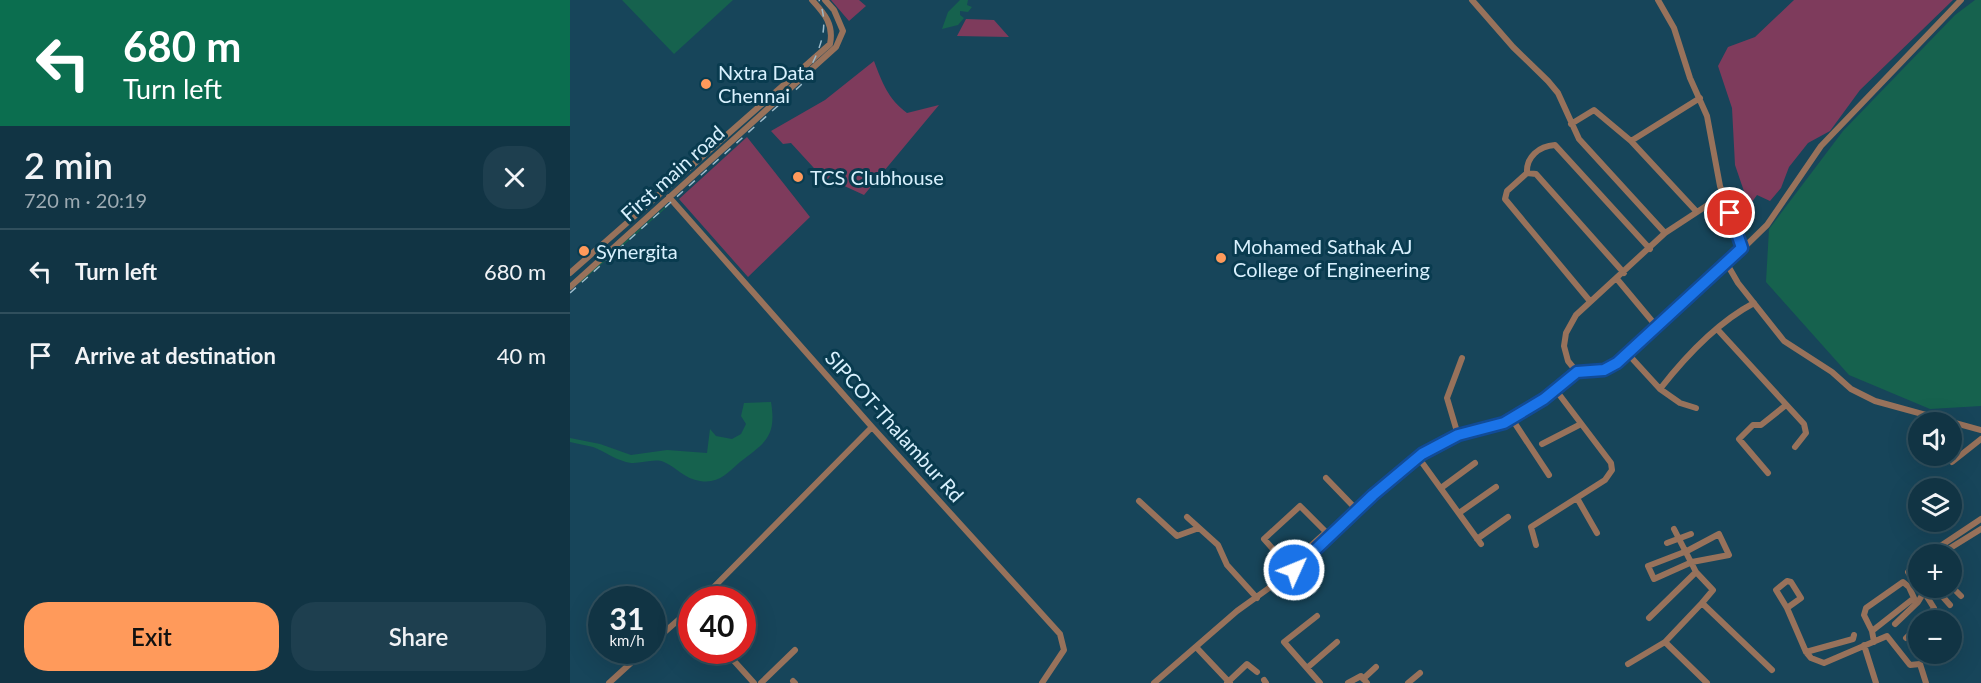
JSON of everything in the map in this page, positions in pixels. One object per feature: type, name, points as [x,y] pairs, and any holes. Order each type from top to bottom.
[{"type":"street","points":[[570,273],[830,44],[833,32],[828,20],[812,0]]},
{"type":"street","name":"First main road","points":[[570,287],[836,47],[843,31],[834,10],[825,0]]},
{"type":"street","points":[[1472,0],[1558,93],[1580,139],[1665,234]]},
{"type":"street","points":[[1658,0],[1674,28],[1690,78],[1710,126],[1723,195],[1742,248]]},
{"type":"street","points":[[1154,683],[1237,611],[1257,598],[1418,457],[1458,435],[1504,423],[1577,372],[1604,370],[1628,354],[1708,276],[1727,264],[1767,225],[1821,146],[1961,0]]},
{"type":"street","points":[[1631,141],[1700,98]]},
{"type":"street","points":[[1571,124],[1594,110],[1631,141],[1696,211]]},
{"type":"street","points":[[1589,300],[1505,199],[1507,191],[1527,172],[1527,162],[1530,157],[1555,145],[1650,249]]},
{"type":"street","points":[[1527,172],[1536,174],[1624,273]]},
{"type":"street","points":[[1577,372],[1568,361],[1564,345],[1572,322],[1589,300],[1624,273],[1665,234],[1723,195]]},
{"type":"street","name":"SIPCOT-Thalambur Rd","points":[[669,197],[872,427],[1060,634],[1064,650],[1042,683]]},
{"type":"street","points":[[1727,264],[1784,341],[1832,372],[1862,395],[1928,417],[1981,430]]},
{"type":"street","points":[[1617,279],[1657,327]]},
{"type":"street","points":[[1660,389],[1718,330],[1754,303]]},
{"type":"street","points":[[1718,330],[1806,429],[1802,440],[1795,447]]},
{"type":"street","points":[[1628,354],[1660,389],[1680,403],[1696,408]]},
{"type":"street","points":[[1458,435],[1447,398],[1462,358]]},
{"type":"street","points":[[1536,545],[1531,535],[1531,528],[1605,480],[1612,470],[1611,463],[1555,389]]},
{"type":"street","points":[[1768,473],[1739,439],[1753,425],[1761,425],[1786,405]]},
{"type":"street","points":[[1512,419],[1549,475]]},
{"type":"street","points":[[1542,444],[1581,424]]},
{"type":"street","points":[[715,586],[872,427]]},
{"type":"street","points":[[1962,454],[1981,440]]},
{"type":"street","points":[[1418,457],[1479,542],[1508,517]]},
{"type":"street","points":[[1441,488],[1475,463]]},
{"type":"street","points":[[1326,478],[1357,510]]},
{"type":"street","points":[[1459,513],[1496,488]]},
{"type":"street","points":[[1577,498],[1597,533]]},
{"type":"street","points":[[1139,501],[1177,536],[1199,528]]},
{"type":"street","points":[[1292,568],[1264,539],[1300,506],[1326,532],[1325,537]]},
{"type":"street","points":[[1187,517],[1218,545],[1227,565],[1257,598]]},
{"type":"street","points":[[1944,544],[1981,519]]},
{"type":"street","points":[[1628,664],[1665,642],[1713,590],[1696,572],[1674,529]]},
{"type":"street","points":[[1957,544],[1981,529]]},
{"type":"street","points":[[1667,543],[1691,534]]},
{"type":"street","points":[[1719,534],[1729,555],[1692,562],[1653,579],[1648,566],[1687,551],[1719,534]]},
{"type":"street","points":[[1649,618],[1696,572]]},
{"type":"street","points":[[1787,608],[1801,598],[1791,582],[1787,581],[1776,590],[1787,608],[1806,652],[1812,658],[1824,663],[1887,636],[1910,664],[1920,664],[1926,683]]},
{"type":"street","points":[[1872,631],[1914,598],[1909,587],[1903,582],[1866,608],[1864,615],[1872,631],[1874,642]]},
{"type":"street","points":[[1895,624],[1920,598]]},
{"type":"street","points":[[1944,598],[1950,605]]},
{"type":"street","points":[[1702,603],[1772,670]]},
{"type":"street","points":[[1317,616],[1284,642],[1320,683]]},
{"type":"street","points":[[666,631],[678,621]]},
{"type":"street","points":[[1806,652],[1846,642],[1853,639],[1854,635]]},
{"type":"street","points":[[1307,668],[1337,642]]},
{"type":"street","points":[[1665,642],[1707,683]]},
{"type":"street","points":[[1864,645],[1876,683]]},
{"type":"street","points":[[1196,647],[1229,682],[1247,664],[1257,672]]},
{"type":"street","points":[[761,683],[795,650]]},
{"type":"street","points":[[609,683],[630,664]]},
{"type":"street","points":[[737,664],[754,683]]},
{"type":"street","points":[[1348,683],[1357,677],[1365,681],[1377,667]]},
{"type":"street","points":[[1408,683],[1420,673]]},
{"type":"shaded area","points":[[622,0],[733,0],[674,54]]},
{"type":"shaded area","points":[[831,0],[859,0],[866,6],[849,21]]},
{"type":"shaded area","points":[[960,0],[968,0],[967,5],[972,7],[968,12],[960,11],[960,15],[964,18],[958,25],[942,29],[948,12]]},
{"type":"shaded area","points":[[1794,0],[1953,0],[1860,90],[1830,131],[1808,143],[1789,167],[1781,188],[1770,201],[1757,195],[1749,206],[1735,165],[1732,108],[1718,66],[1728,47],[1755,37]]},
{"type":"shaded area","points":[[1975,0],[1981,0],[1981,406],[1930,409],[1849,375],[1766,282],[1769,229],[1843,131],[1955,15]]},
{"type":"shaded area","points":[[966,19],[994,20],[1009,37],[957,36]]},
{"type":"shaded area","points":[[874,61],[890,96],[907,113],[939,105],[864,195],[840,184],[841,178],[833,172],[828,179],[824,179],[791,143],[783,144],[771,131],[825,100]]},
{"type":"shaded area","points":[[747,137],[810,217],[748,277],[679,199]]},
{"type":"shaded area","points":[[771,402],[772,424],[767,438],[727,474],[712,481],[695,480],[660,461],[626,462],[593,447],[570,442],[570,438],[600,444],[631,455],[667,450],[707,453],[710,429],[716,436],[732,439],[741,434],[746,424],[741,416],[744,403]]},
{"type":"waterway","points":[[580,282],[667,206]]},
{"type":"railway","points":[[570,293],[801,85],[817,54],[823,33],[823,11],[819,0]]},
{"type":"place","name":"Nxtra Data Chennai","points":[[706,84]]},
{"type":"place","name":"TCS Clubhouse","points":[[798,177]]},
{"type":"place","name":"Synergita","points":[[584,251]]},
{"type":"place","name":"Mohamed Sathak AJ College of Engineering","points":[[1221,258]]},
{"type":"route","points":[[1294,570],[1373,495],[1422,454],[1458,435],[1504,423],[1525,412],[1577,372],[1611,368],[1642,342],[1708,276],[1727,264],[1742,248],[1730,213]]}]
